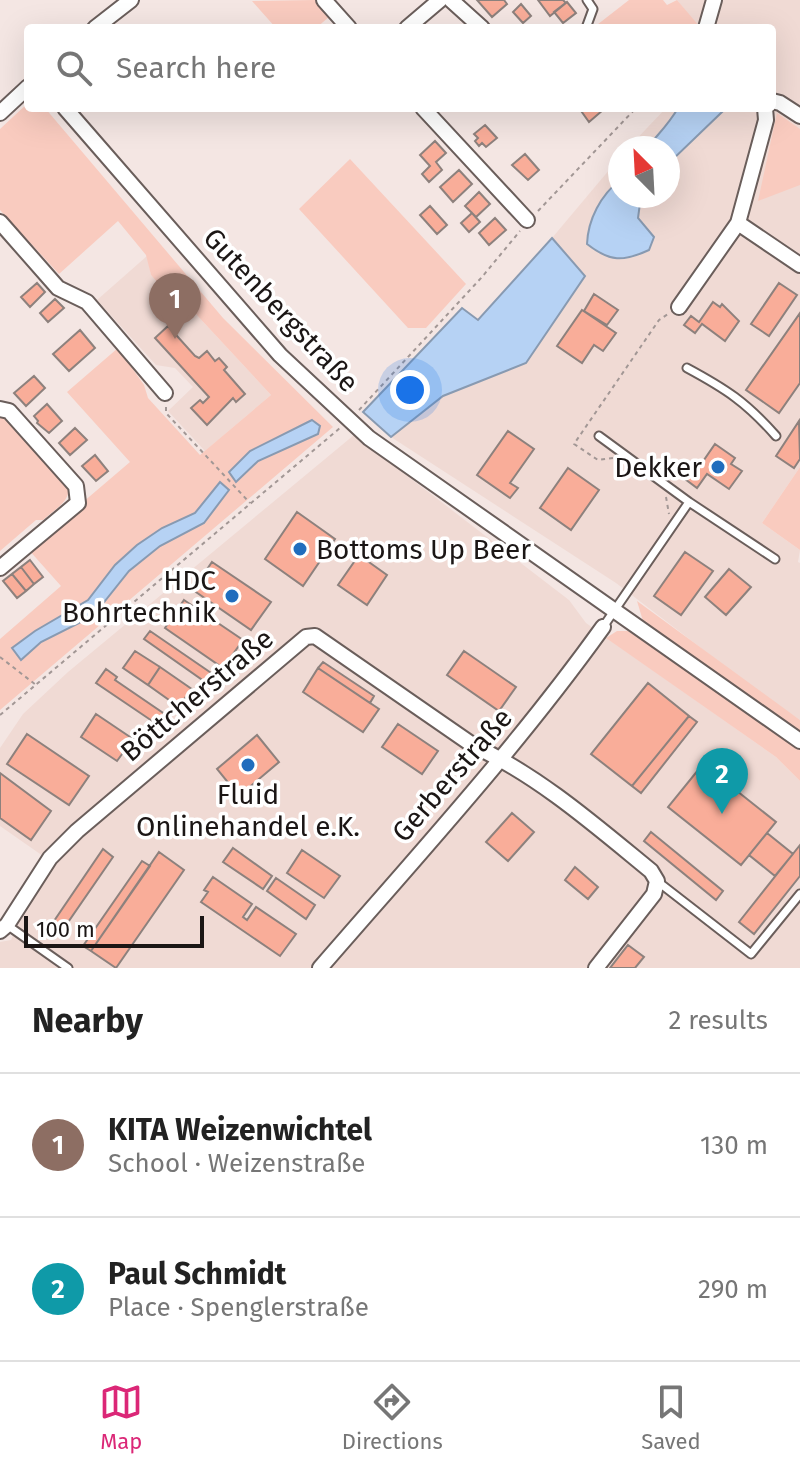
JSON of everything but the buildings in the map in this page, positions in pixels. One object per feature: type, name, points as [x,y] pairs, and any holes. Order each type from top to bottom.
[{"type":"street","points":[[100,24],[131,0]]},
{"type":"street","points":[[324,0],[345,24]]},
{"type":"street","points":[[412,24],[440,0]]},
{"type":"street","points":[[451,0],[478,24]]},
{"type":"street","points":[[707,24],[714,0]]},
{"type":"street","points":[[0,113],[24,91]]},
{"type":"street","points":[[776,102],[800,116]]},
{"type":"street","name":"Gutenbergstraße","points":[[68,112],[280,355],[369,438],[800,741]]},
{"type":"street","points":[[427,112],[527,220]]},
{"type":"street","points":[[679,307],[738,223],[766,120],[765,112]]},
{"type":"street","points":[[0,222],[58,288],[87,302],[165,393]]},
{"type":"street","points":[[738,223],[800,265]]},
{"type":"street","points":[[0,409],[9,411],[76,486],[78,503],[0,568]]},
{"type":"street","name":"Gerberstraße","points":[[320,968],[502,759],[559,690],[603,627]]},
{"type":"street","name":"Böttcherstraße","points":[[3,928],[50,858],[77,831],[306,637],[315,636],[474,746],[502,759]]},
{"type":"street","points":[[502,759],[617,843],[651,871],[657,881],[654,894],[596,968]]},
{"type":"lane","points":[[587,0],[593,9],[587,24]]},
{"type":"lane","points":[[687,368],[727,389],[752,408],[776,436]]},
{"type":"lane","points":[[599,436],[689,502],[775,559]]},
{"type":"lane","name":"Gerberstraße","points":[[603,627],[689,502]]},
{"type":"lane","points":[[657,881],[751,954],[800,894]]},
{"type":"lane","points":[[3,928],[68,968]]},
{"type":"path","points":[[0,715],[349,420],[482,277],[527,220],[632,112]]},
{"type":"path","points":[[165,393],[166,413],[251,504]]},
{"type":"path","points":[[0,657],[36,685]]},
{"type":"shaded area","points":[[315,0],[329,17],[321,24],[272,24],[252,1]]},
{"type":"shaded area","points":[[629,0],[663,0],[667,5],[677,0],[697,24],[598,24]]},
{"type":"shaded area","points":[[677,0],[800,0],[800,467],[762,523],[800,550],[800,720],[616,583],[391,437],[443,396],[526,363],[585,276],[552,238],[608,171],[608,208],[680,208],[680,136],[639,136],[662,112],[776,112],[776,24],[696,24]]},
{"type":"shaded area","points":[[24,107],[24,112],[48,112],[223,318],[333,427],[0,710],[0,639],[61,586],[28,549],[130,462],[67,392],[118,348],[144,385],[148,398],[200,455],[271,395],[194,312],[173,301],[151,275],[146,255],[118,221],[59,274],[0,210],[0,129]]},
{"type":"shaded area","points":[[777,113],[800,129],[800,185],[758,201]]},
{"type":"shaded area","points":[[350,159],[466,284],[426,328],[408,328],[299,209]]},
{"type":"shaded area","points":[[147,256],[151,275],[173,301],[194,312],[271,395],[205,451],[168,411],[193,387],[175,368],[156,365],[97,300]]},
{"type":"shaded area","points":[[0,412],[69,486],[69,492],[43,520],[36,520],[0,551]]},
{"type":"shaded area","points":[[354,435],[569,600],[586,623],[776,757],[800,781],[800,968],[0,968],[0,942],[11,940],[27,903],[53,863],[0,826],[0,748],[23,714],[68,672]]},
{"type":"shaded area","points":[[800,467],[800,550],[762,523]]},
{"type":"shaded area","points":[[637,601],[800,720],[800,731],[643,621]]},
{"type":"shaded area","points":[[617,631],[628,631],[800,747],[800,781],[776,757],[606,638]]},
{"type":"water","points":[[675,112],[722,112],[680,152],[680,136],[657,136]]},
{"type":"water","points":[[607,193],[608,208],[639,208],[638,218],[654,237],[649,250],[632,257],[617,258],[587,244],[597,208]]},
{"type":"water","points":[[552,238],[585,276],[526,363],[443,396],[391,437],[363,412],[462,308],[478,320]]},
{"type":"water","points":[[312,420],[320,426],[318,434],[258,461],[236,482],[229,472],[250,451]]},
{"type":"water","points":[[220,482],[229,490],[204,523],[160,546],[129,571],[93,616],[41,642],[21,660],[12,648],[88,600],[115,565],[137,545],[162,528],[195,513]]},
{"type":"place","name":"KITA Weizenwichtel","points":[[175,339]]},
{"type":"place","name":"Dekker","points":[[718,467]]},
{"type":"place","name":"Bottoms Up Beer","points":[[300,549]]},
{"type":"place","name":"HDC Bohrtechnik","points":[[232,596]]},
{"type":"place","name":"Fluid Onlinehandel e.K.","points":[[248,765]]},
{"type":"place","name":"Paul Schmidt","points":[[722,814]]}]
